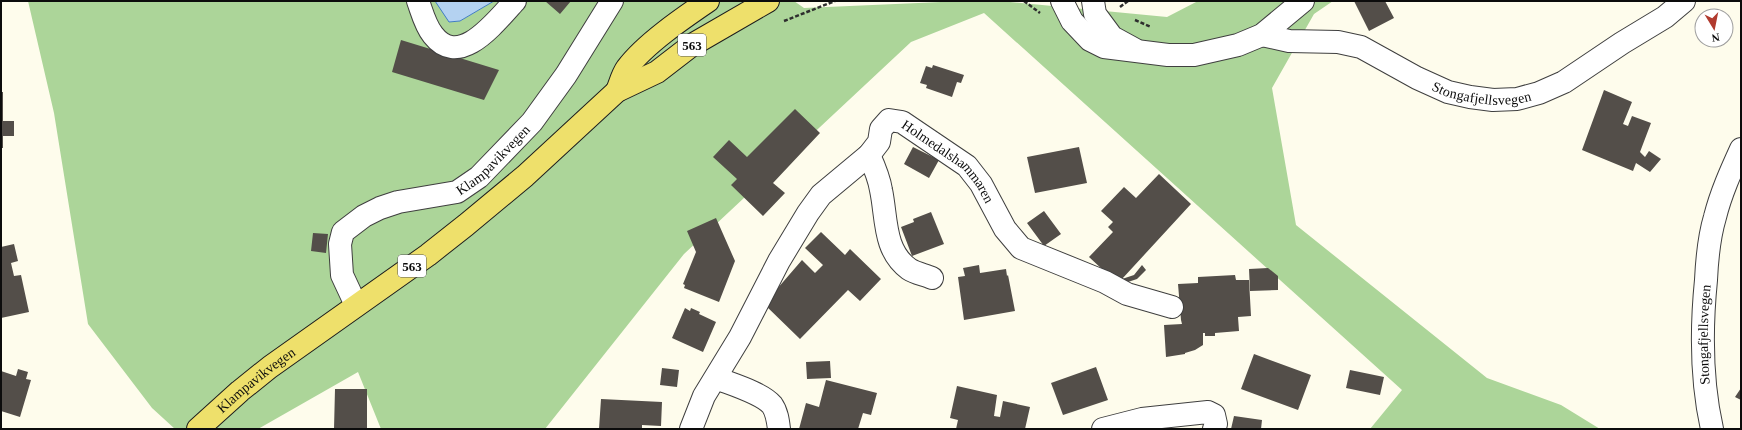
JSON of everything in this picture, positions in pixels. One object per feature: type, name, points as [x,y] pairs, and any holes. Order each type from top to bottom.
[{"type":"main road","name":"Klampavikvegen","points":[[617,91],[626,69],[639,55],[677,23],[708,1]]},
{"type":"main road","name":"Klampavikvegen","points":[[198,429],[252,381],[428,254],[507,191],[617,91],[657,72],[692,45],[768,1]]},
{"type":"street","points":[[418,1],[426,23],[433,34],[447,46],[455,48],[466,46],[484,33],[515,1]]},
{"type":"street","name":"Klampavikvegen","points":[[356,305],[342,275],[340,244],[343,232],[364,216],[380,208],[398,202],[457,192],[479,177],[532,122],[566,75],[612,1]]},
{"type":"street","points":[[1062,1],[1072,21],[1090,40],[1104,47],[1168,55],[1194,55],[1238,45],[1262,35],[1303,1]]},
{"type":"street","points":[[1093,1],[1095,14],[1112,37],[1139,51]]},
{"type":"street","name":"Stongafjellsvegen","points":[[1262,35],[1289,41],[1338,42],[1361,47],[1417,78],[1448,92],[1493,100],[1517,99],[1539,93],[1564,82],[1622,43],[1665,17],[1684,1]]},
{"type":"street","name":"Holmedalshammaren","points":[[691,429],[704,396],[740,337],[779,261],[808,213],[821,195],[869,155],[879,142],[882,130],[889,120],[902,122],[967,166],[981,184],[1006,229],[1021,248],[1105,282],[1127,294],[1172,307]]},
{"type":"street","name":"Stongafjellsvegen","points":[[1712,429],[1704,378],[1702,341],[1707,261],[1714,218],[1724,187],[1741,149]]},
{"type":"street","points":[[869,155],[882,192],[884,217],[892,247],[899,259],[910,270],[932,278]]},
{"type":"street","points":[[716,378],[764,398],[772,405],[779,429]]},
{"type":"street","points":[[1103,429],[1142,420],[1208,412],[1214,415],[1216,424],[1214,429]]},
{"type":"path","points":[[1120,7],[1123,11]]},
{"type":"path","points":[[1133,19],[1153,28]]},
{"type":"green space","points":[[28,1],[435,1],[450,22],[460,21],[494,1],[794,1],[804,8],[964,1],[1000,1],[1167,17],[1198,1],[1333,1],[1314,14],[1272,88],[1296,225],[1487,378],[1561,405],[1600,429],[1370,429],[1402,390],[984,13],[911,42],[684,254],[545,429],[381,429],[358,372],[258,429],[175,429],[152,408],[88,324],[54,113]]},
{"type":"water","points":[[435,1],[494,1],[460,21],[449,22]]},
{"type":"building","points":[[545,1],[571,1],[560,14]]},
{"type":"building","points":[[1354,1],[1385,1],[1394,18],[1369,31]]},
{"type":"building","points":[[401,40],[499,70],[484,100],[392,72]]},
{"type":"building","points":[[933,65],[964,75],[961,83],[957,82],[952,97],[926,88],[927,85],[920,83],[926,66],[932,68]]},
{"type":"building","points":[[1604,90],[1632,102],[1623,124],[1628,126],[1632,116],[1651,123],[1640,152],[1645,157],[1649,151],[1661,159],[1650,172],[1636,163],[1633,171],[1582,150]]},
{"type":"building","points":[[1,92],[3,92],[3,121],[14,121],[14,136],[3,136],[3,148],[1,148]]},
{"type":"building","points":[[795,109],[820,133],[773,183],[785,193],[763,216],[731,185],[737,179],[713,157],[729,140],[747,157]]},
{"type":"building","points":[[913,147],[939,160],[929,178],[904,164]]},
{"type":"building","points":[[1079,147],[1087,183],[1035,193],[1027,157]]},
{"type":"building","points":[[1159,174],[1191,204],[1122,279],[1134,275],[1142,265],[1146,270],[1137,279],[1122,284],[1117,283],[1089,257],[1113,232],[1108,227],[1113,222],[1101,211],[1124,187],[1136,198]]},
{"type":"building","points":[[1044,211],[1061,234],[1044,246],[1027,223]]},
{"type":"building","points":[[931,212],[944,244],[912,256],[901,227],[914,222],[913,219]]},
{"type":"building","points":[[716,218],[735,261],[719,302],[684,288],[685,285],[683,284],[696,252],[687,231]]},
{"type":"building","points":[[821,232],[845,255],[850,249],[881,279],[860,301],[848,290],[800,339],[764,304],[802,260],[815,273],[823,265],[805,248]]},
{"type":"building","points":[[313,233],[328,234],[326,253],[311,251]]},
{"type":"building","points":[[14,244],[18,261],[11,263],[14,276],[21,275],[29,312],[1,318],[1,247]]},
{"type":"building","points":[[979,265],[980,273],[1006,269],[1015,311],[964,320],[958,277],[965,276],[963,268]]},
{"type":"building","points":[[1268,268],[1278,276],[1278,290],[1250,291],[1249,269]]},
{"type":"building","points":[[1235,275],[1236,280],[1249,280],[1251,316],[1238,317],[1239,331],[1215,333],[1215,336],[1205,336],[1205,333],[1203,333],[1203,345],[1185,354],[1166,357],[1164,325],[1182,324],[1178,284],[1198,283],[1198,277]]},
{"type":"building","points":[[685,308],[690,311],[691,308],[700,312],[699,314],[716,322],[703,352],[672,338]]},
{"type":"building","points":[[1254,354],[1311,375],[1298,410],[1241,389]]},
{"type":"building","points":[[830,361],[831,378],[807,379],[806,362]]},
{"type":"building","points":[[1096,367],[1108,400],[1063,415],[1051,383]]},
{"type":"building","points":[[662,368],[679,370],[677,387],[660,385]]},
{"type":"building","points":[[18,369],[28,372],[26,379],[31,380],[20,417],[1,411],[1,371],[16,376]]},
{"type":"building","points":[[1350,370],[1384,377],[1380,395],[1346,388]]},
{"type":"building","points":[[826,380],[877,393],[871,415],[863,413],[858,429],[799,429],[806,403],[819,407]]},
{"type":"building","points":[[957,386],[997,395],[994,416],[1000,417],[1003,401],[1030,407],[1025,429],[956,429],[958,420],[950,418]]},
{"type":"building","points":[[1741,388],[1741,400],[1735,397]]},
{"type":"building","points":[[335,389],[367,389],[367,429],[334,429]]},
{"type":"building","points":[[601,399],[662,402],[661,426],[642,425],[642,429],[599,429]]},
{"type":"building","points":[[1234,416],[1262,420],[1261,429],[1231,429]]}]
